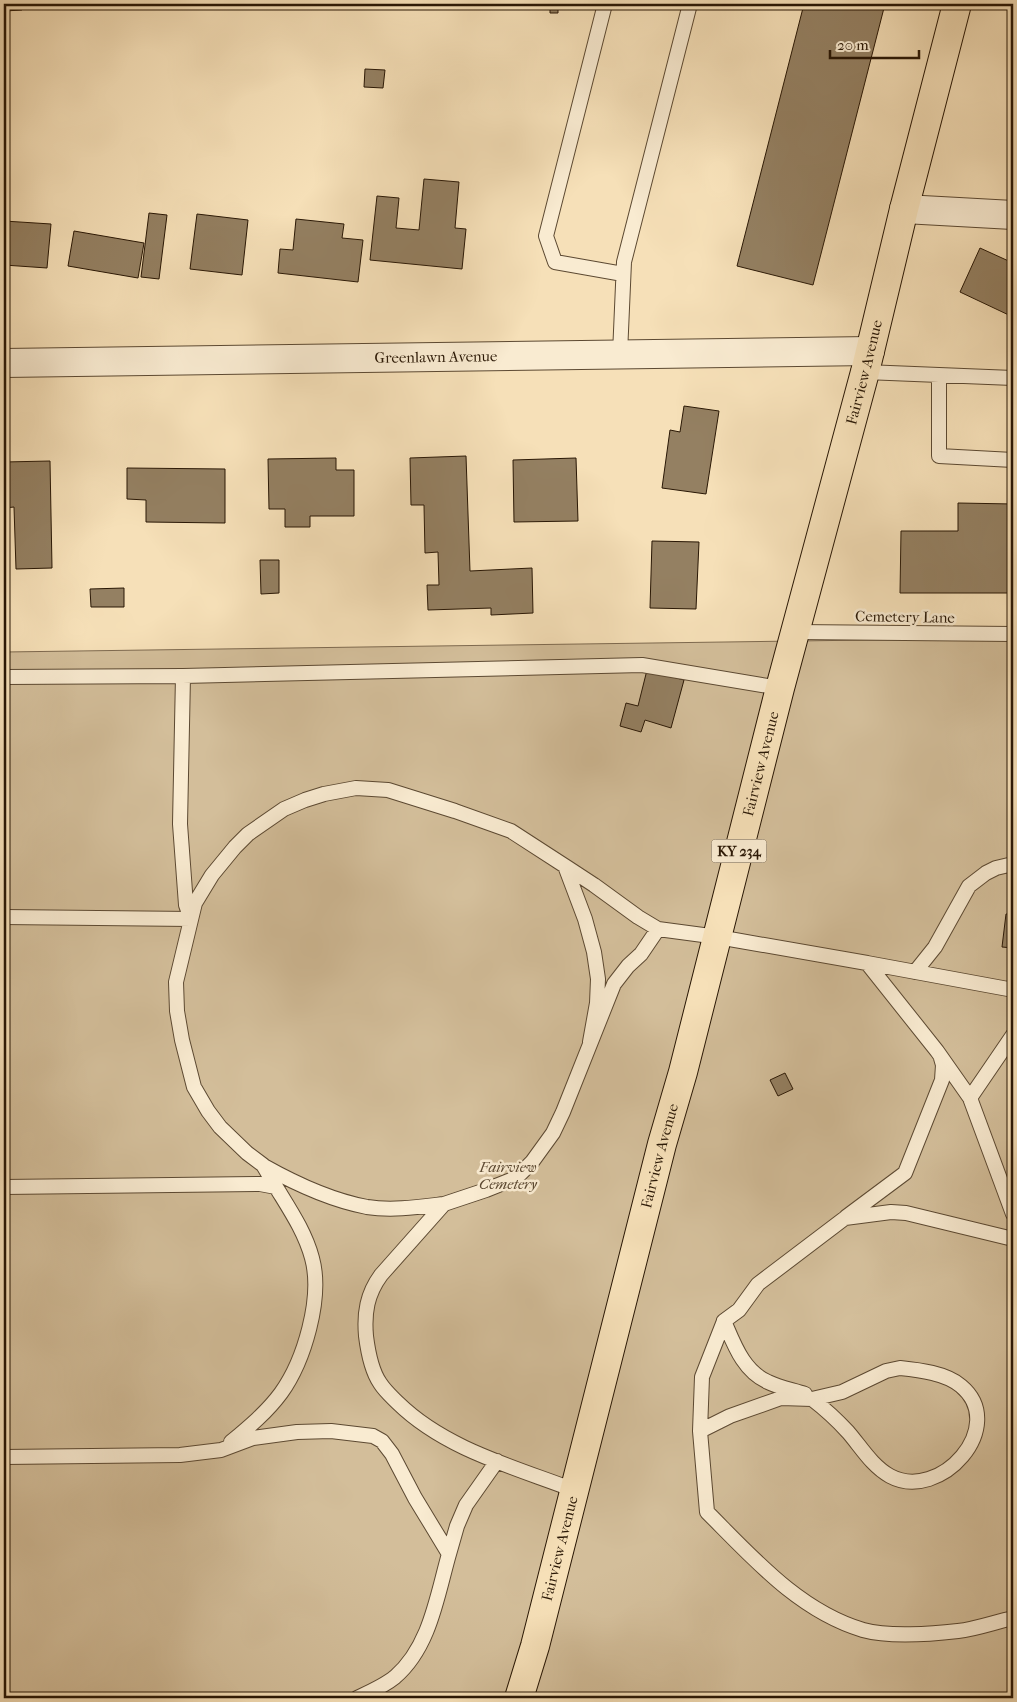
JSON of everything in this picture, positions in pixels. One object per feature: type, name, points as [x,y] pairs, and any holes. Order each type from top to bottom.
[{"type":"main road","name":"Fairview Avenue","points":[[520,1698],[535,1646],[662,1144],[684,1072],[780,688],[867,361],[904,209],[958,4]]},
{"type":"street","points":[[904,209],[1013,215]]},
{"type":"street","name":"Greenlawn Avenue","points":[[4,363],[620,354],[867,361]]},
{"type":"lane","points":[[605,4],[546,236],[555,262],[623,274]]},
{"type":"lane","points":[[620,354],[624,262],[690,4]]},
{"type":"lane","points":[[867,361],[939,374],[1013,378]]},
{"type":"lane","points":[[939,374],[939,456],[1013,460]]},
{"type":"lane","name":"Cemetery Lane","points":[[796,632],[1013,634]]},
{"type":"lane","points":[[4,677],[183,676],[642,666],[780,688]]},
{"type":"lane","points":[[183,676],[180,824],[186,905],[191,919]]},
{"type":"lane","points":[[658,929],[641,954],[617,978],[560,1119],[544,1148],[520,1174],[511,1180],[444,1204],[404,1208],[368,1207],[311,1190],[263,1165],[247,1153],[220,1126],[200,1099],[189,1073],[177,1011],[176,982],[195,903],[212,875],[235,846],[248,834],[284,809],[304,800],[356,788],[388,790],[511,831],[658,929],[718,937],[1008,989],[1013,987]]},
{"type":"lane","points":[[915,972],[935,947],[969,886],[986,873],[996,868],[1013,864]]},
{"type":"lane","points":[[565,866],[586,919],[598,979],[597,1003],[590,1042]]},
{"type":"lane","points":[[4,917],[191,919]]},
{"type":"lane","points":[[867,963],[937,1051],[970,1098],[1013,1214]]},
{"type":"lane","points":[[970,1098],[1013,1035]]},
{"type":"lane","points":[[937,1051],[943,1065],[942,1080],[905,1173],[758,1284],[739,1310],[724,1321],[702,1377],[700,1431],[707,1512],[792,1593],[818,1610],[864,1630],[880,1633],[913,1634],[959,1631],[1013,1618]]},
{"type":"lane","points":[[221,1450],[270,1407],[281,1393],[294,1370],[313,1311],[315,1278],[313,1260],[305,1237],[263,1165]]},
{"type":"lane","points":[[4,1187],[260,1184],[276,1187]]},
{"type":"lane","points":[[444,1204],[374,1285],[366,1310],[368,1350],[374,1370],[380,1383],[415,1419],[454,1442],[497,1461],[574,1490]]},
{"type":"lane","points":[[845,1218],[891,1212],[1013,1239]]},
{"type":"lane","points":[[700,1431],[730,1416],[781,1398],[812,1399],[842,1392],[886,1371],[900,1368],[943,1377],[960,1384],[969,1393],[975,1404],[977,1428],[966,1452],[947,1470],[924,1480],[906,1481],[889,1475],[878,1467],[835,1417],[812,1399],[805,1394],[766,1382],[749,1369],[740,1358],[724,1321]]},
{"type":"lane","points":[[4,1457],[180,1456],[221,1450],[253,1438],[297,1432],[331,1431],[365,1434],[379,1438],[392,1454],[415,1498],[449,1554]]},
{"type":"lane","points":[[358,1698],[394,1678],[412,1658],[428,1626],[449,1554],[466,1505],[497,1461]]},
{"type":"green space","name":"Fairview Cemetery","points":[[1013,638],[1013,1698],[4,1698],[4,652]]},
{"type":"building","points":[[4,4],[22,4],[22,10],[4,11]]},
{"type":"building","points":[[550,4],[558,4],[558,13],[550,13]]},
{"type":"building","points":[[804,4],[885,4],[813,285],[737,266]]},
{"type":"building","points":[[365,69],[385,70],[383,88],[364,87]]},
{"type":"building","points":[[424,179],[459,182],[455,228],[466,229],[462,269],[370,260],[377,196],[399,198],[396,228],[419,230]]},
{"type":"building","points":[[149,213],[167,215],[159,279],[141,277]]},
{"type":"building","points":[[197,214],[248,220],[242,275],[190,269]]},
{"type":"building","points":[[296,219],[344,224],[342,238],[363,240],[358,282],[278,273],[280,249],[293,250]]},
{"type":"building","points":[[4,221],[51,224],[47,268],[4,265]]},
{"type":"building","points":[[74,231],[144,243],[138,278],[68,266]]},
{"type":"building","points":[[980,248],[1013,263],[1013,317],[960,292]]},
{"type":"building","points":[[684,406],[719,411],[706,494],[662,488],[670,430],[680,432]]},
{"type":"building","points":[[466,456],[470,571],[532,568],[533,613],[491,615],[491,608],[428,610],[427,585],[439,585],[438,552],[425,553],[424,505],[411,505],[410,458]]},
{"type":"building","points":[[336,458],[336,470],[354,470],[354,516],[310,516],[310,527],[285,527],[285,509],[269,509],[268,459]]},
{"type":"building","points":[[576,458],[578,521],[514,522],[513,460]]},
{"type":"building","points":[[50,461],[52,568],[16,569],[14,507],[4,508],[4,462]]},
{"type":"building","points":[[127,468],[225,469],[225,523],[146,522],[146,500],[127,499]]},
{"type":"building","points":[[958,503],[1013,504],[1013,593],[900,593],[901,531],[958,531]]},
{"type":"building","points":[[652,541],[699,542],[696,609],[650,608]]},
{"type":"building","points":[[260,560],[279,560],[279,593],[261,594]]},
{"type":"building","points":[[124,588],[124,607],[91,607],[90,589]]},
{"type":"building","points":[[647,670],[684,680],[671,728],[645,720],[641,732],[620,726],[626,703],[638,706]]},
{"type":"building","points":[[1006,914],[1013,914],[1013,948],[1002,947]]},
{"type":"building","points":[[785,1073],[793,1089],[778,1096],[770,1080]]}]
